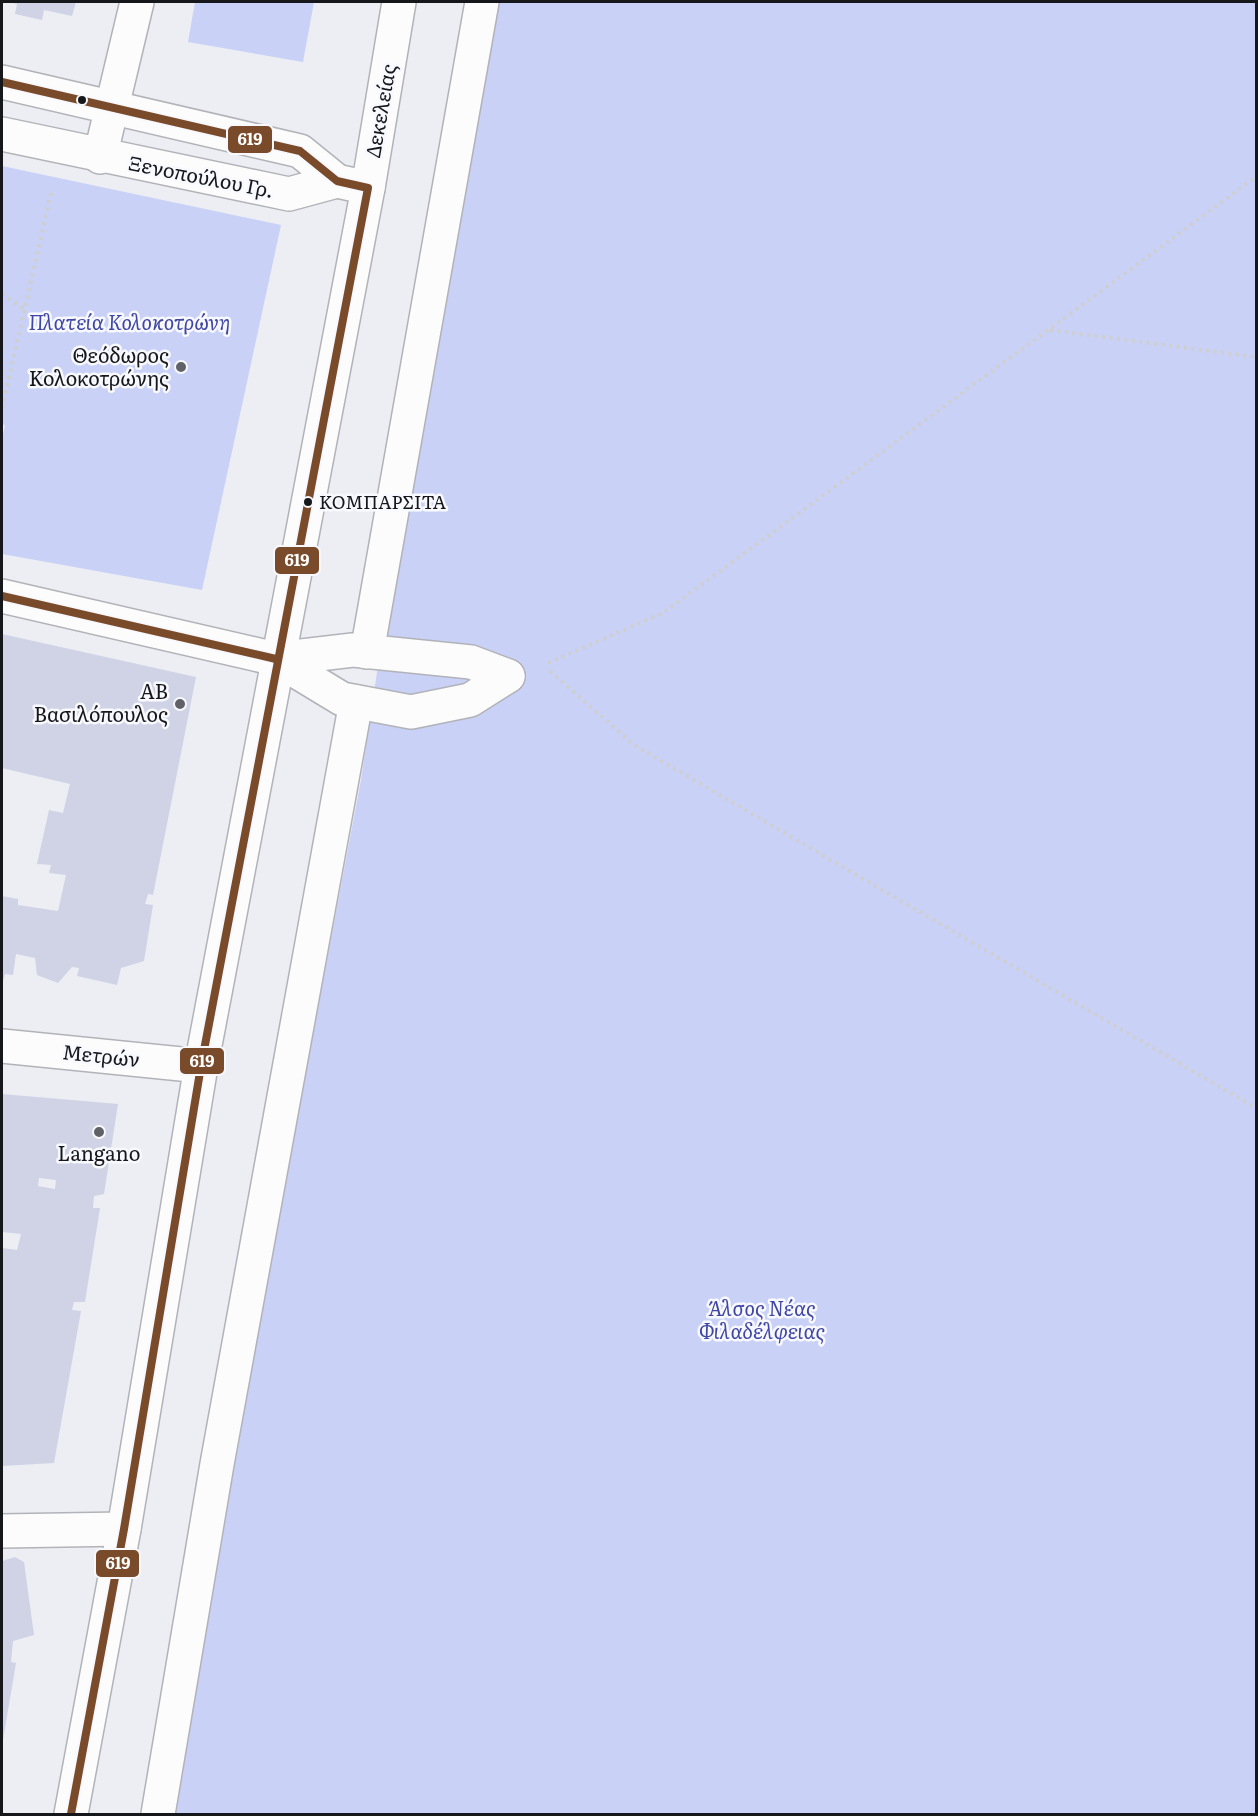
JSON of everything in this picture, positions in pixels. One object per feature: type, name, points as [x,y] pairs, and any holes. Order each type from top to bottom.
[{"type":"street","points":[[100,157],[137,2]]},
{"type":"street","name":"Δεκελείας","points":[[71,1815],[124,1529],[201,1066],[276,658],[368,188],[399,2]]},
{"type":"street","points":[[367,652],[482,2]]},
{"type":"street","points":[[2,82],[300,151],[337,181],[368,188]]},
{"type":"street","name":"Ξενoπούλου Γρ.","points":[[2,134],[100,157],[289,194],[337,181]]},
{"type":"street","points":[[2,596],[276,658],[353,650],[471,662],[508,676],[470,700],[411,712],[342,699],[276,658]]},
{"type":"street","points":[[158,1815],[217,1464],[356,702]]},
{"type":"street","name":"Μετρών","points":[[2,1046],[201,1066]]},
{"type":"street","points":[[2,1531],[124,1529]]},
{"type":"path","points":[[2,408],[61,148]]},
{"type":"path","points":[[1257,177],[663,613],[543,665],[634,745],[1257,1107]]},
{"type":"path","points":[[2,294],[24,309]]},
{"type":"path","points":[[1049,330],[1257,357]]},
{"type":"green space","points":[[195,2],[314,2],[303,62],[188,42]]},
{"type":"green space","name":"Άλσος Νέας Φιλαδέλφειας","points":[[497,2],[1256,2],[1256,1814],[172,1814],[297,1118],[361,780],[383,632]]},
{"type":"green space","name":"Πλατεία Κολοκοτρώνη","points":[[2,166],[281,225],[202,590],[2,554],[2,439],[5,425],[2,424]]},
{"type":"building","points":[[9,2],[76,2],[72,16],[44,10],[42,20],[15,14],[17,4]]},
{"type":"building","points":[[2,634],[196,677],[153,895],[148,894],[145,904],[153,905],[144,961],[121,968],[117,985],[77,976],[79,968],[72,967],[58,983],[37,975],[35,958],[16,954],[13,975],[5,974],[2,985],[2,896],[18,899],[18,905],[58,911],[66,875],[49,873],[51,865],[37,864],[49,810],[63,813],[70,784],[2,768]]},
{"type":"building","points":[[2,1094],[118,1104],[104,1194],[94,1196],[93,1208],[100,1208],[85,1302],[74,1302],[72,1310],[81,1311],[54,1463],[2,1466],[2,1248],[17,1250],[21,1234],[2,1232]],"holes":[[[39,1178],[56,1180],[55,1189],[38,1186]]]},
{"type":"building","points":[[15,1557],[24,1562],[34,1635],[13,1641],[11,1662],[16,1663],[3,1740],[2,1561]]},
{"type":"transit line","name":"619","points":[[2,82],[300,151],[337,181],[368,188],[201,1066],[124,1529],[71,1814]]},
{"type":"transit line","name":"619","points":[[2,596],[276,659]]},
{"type":"place","name":"Θεόδωρος Κολοκοτρώνης","points":[[181,367]]},
{"type":"place","name":"ΚΟΜΠΑΡΣΙΤΑ","points":[[308,502]]},
{"type":"place","name":"ΑΒ Βασιλόπουλος","points":[[180,704]]},
{"type":"place","name":"Langano","points":[[99,1132]]}]
